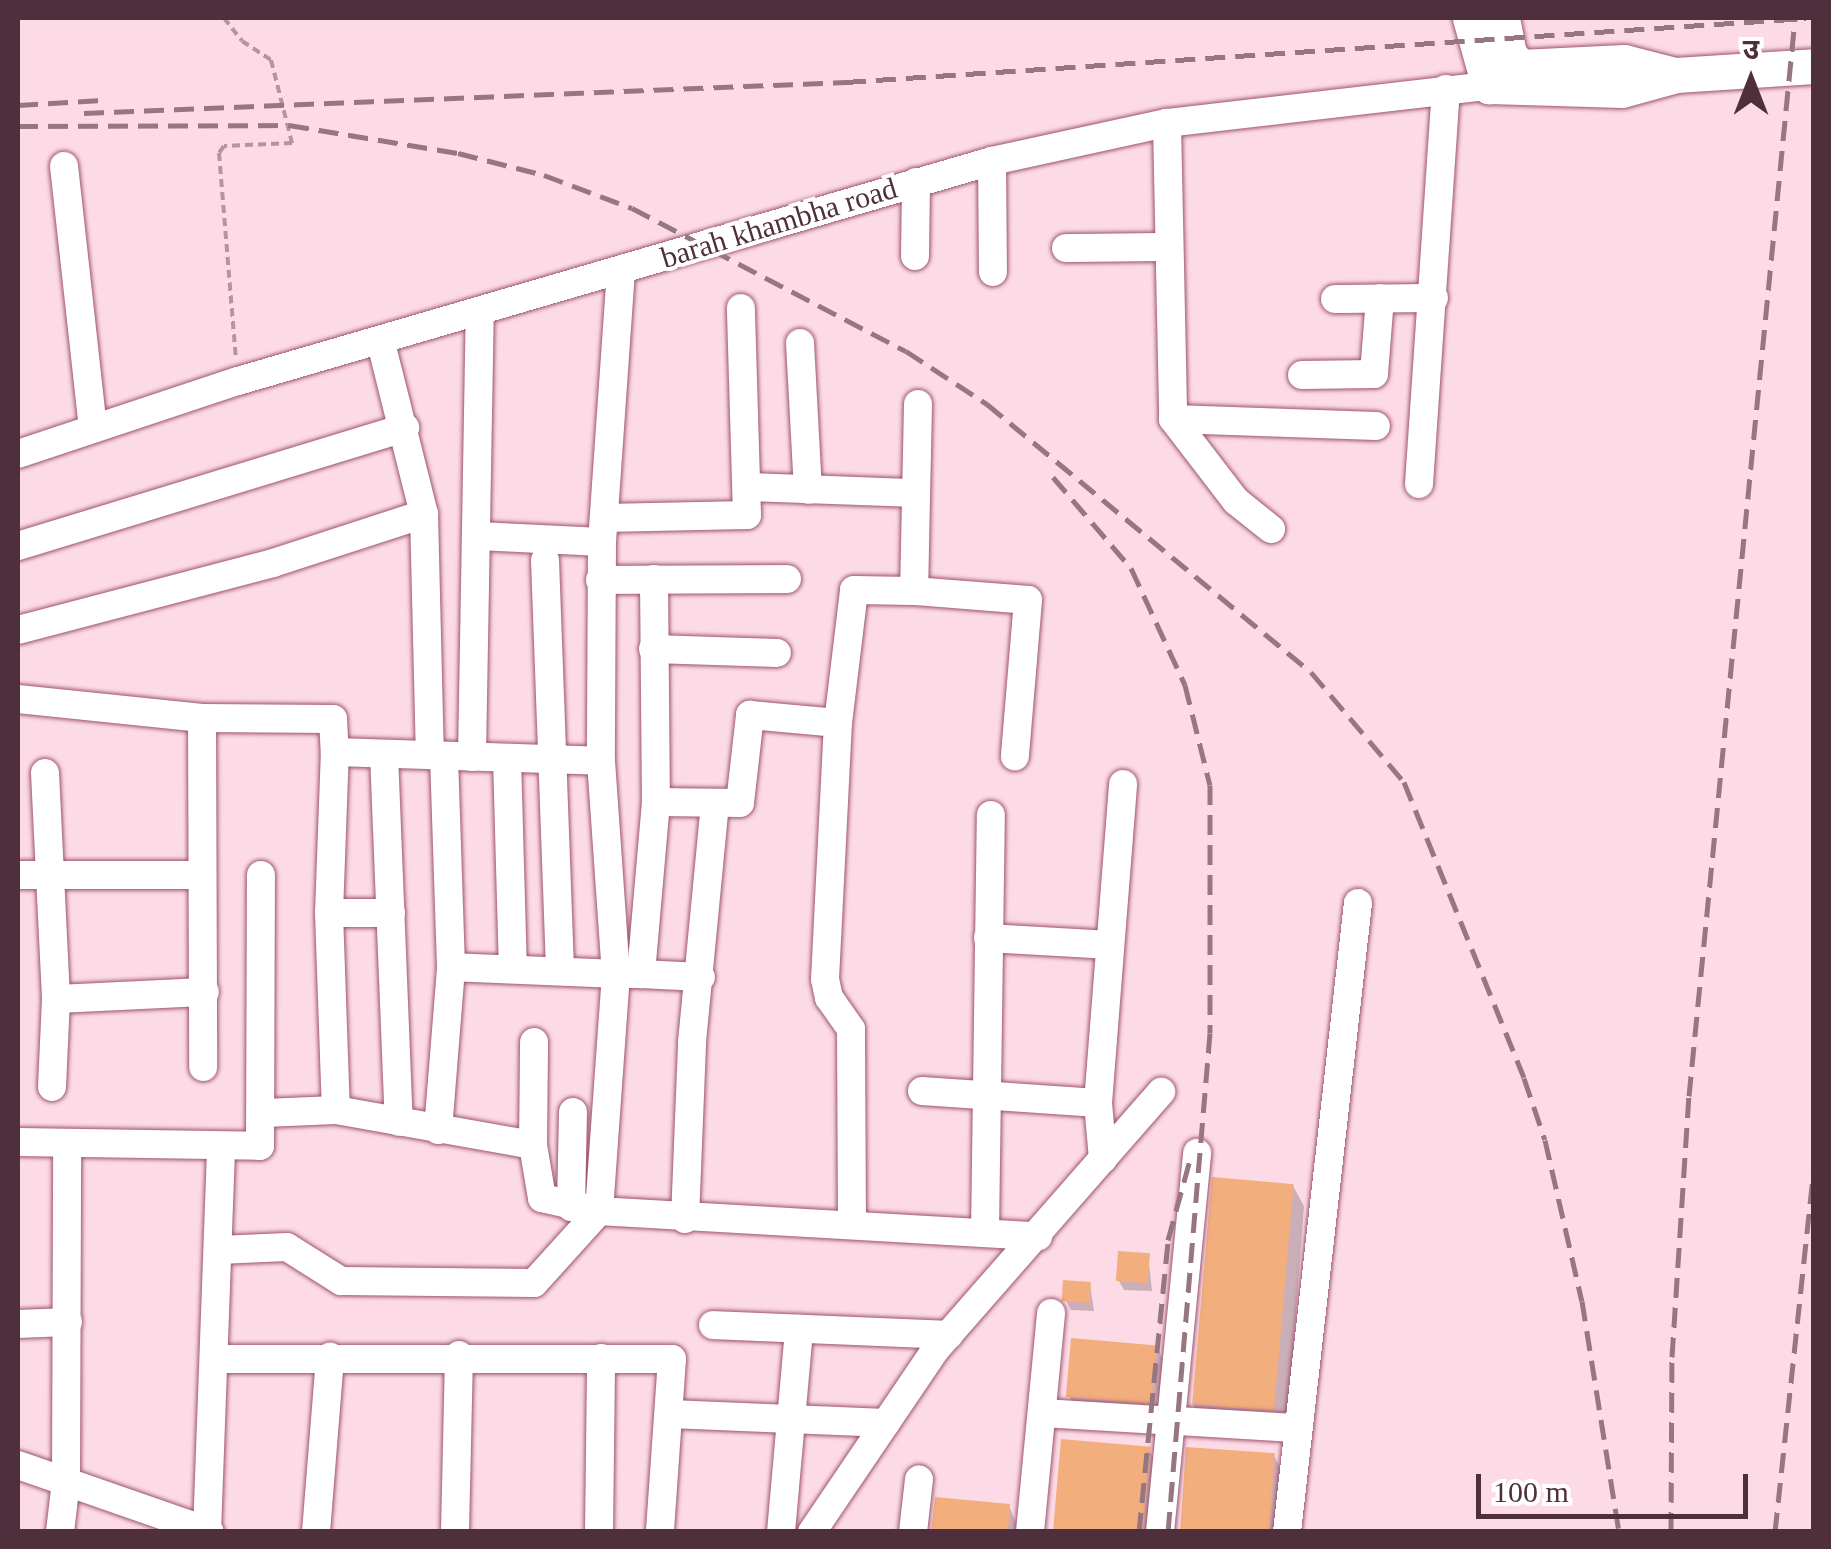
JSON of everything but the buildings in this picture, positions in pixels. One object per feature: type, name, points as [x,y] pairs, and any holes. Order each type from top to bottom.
[{"type":"main road","points":[[1470,18],[1501,74]]},
{"type":"main road","points":[[1501,74],[1502,18]]},
{"type":"main road","points":[[1501,74],[1520,67],[1624,62],[1676,75],[1814,66]]},
{"type":"street","name":"barah khambha road","points":[[18,454],[238,381],[480,316],[992,161],[1166,122],[1446,89],[1501,74]]},
{"type":"street","points":[[1419,484],[1446,89]]},
{"type":"street","points":[[1166,122],[1173,420],[1236,501],[1271,529]]},
{"type":"street","points":[[992,161],[993,272]]},
{"type":"street","points":[[64,166],[93,428]]},
{"type":"street","points":[[915,256],[916,182]]},
{"type":"street","points":[[1066,248],[1169,247]]},
{"type":"street","points":[[621,271],[600,580],[601,761],[629,974]]},
{"type":"street","points":[[1302,375],[1376,372],[1380,298]]},
{"type":"street","points":[[1335,299],[1434,298]]},
{"type":"street","points":[[478,536],[743,518],[750,510],[741,308]]},
{"type":"street","points":[[449,756],[478,536],[480,316]]},
{"type":"street","points":[[380,343],[405,428],[424,514],[449,756],[452,966],[438,1130]]},
{"type":"street","points":[[800,343],[808,490]]},
{"type":"street","points":[[914,590],[918,404]]},
{"type":"street","points":[[1173,420],[1376,426]]},
{"type":"street","points":[[18,546],[405,428]]},
{"type":"street","points":[[748,486],[916,493]]},
{"type":"street","points":[[18,630],[273,563],[424,514]]},
{"type":"street","points":[[545,560],[549,759],[560,972]]},
{"type":"street","points":[[654,579],[652,648],[670,847]]},
{"type":"street","points":[[600,580],[787,579]]},
{"type":"street","points":[[852,1224],[851,1029],[828,998],[825,979],[838,723],[854,590],[1026,596],[1016,756]]},
{"type":"street","points":[[652,648],[778,653]]},
{"type":"street","points":[[18,699],[202,718],[333,719],[329,913],[336,1110]]},
{"type":"street","points":[[666,802],[715,804],[742,800],[750,716],[838,723]]},
{"type":"street","points":[[202,718],[199,875],[203,1067]]},
{"type":"street","points":[[334,752],[601,761]]},
{"type":"street","points":[[384,754],[399,1122]]},
{"type":"street","points":[[507,758],[513,968]]},
{"type":"street","points":[[45,772],[56,999],[52,1087]]},
{"type":"street","points":[[1103,1159],[1098,1103],[1123,784]]},
{"type":"street","points":[[219,1250],[287,1247],[341,1281],[534,1283],[599,1212],[629,974],[666,802]]},
{"type":"street","points":[[685,1219],[715,804]]},
{"type":"street","points":[[985,1233],[991,814]]},
{"type":"street","points":[[18,875],[199,875]]},
{"type":"street","points":[[18,1142],[260,1146],[264,1113],[260,875]]},
{"type":"street","points":[[1287,1532],[1358,903]]},
{"type":"street","points":[[329,913],[390,913]]},
{"type":"street","points":[[988,938],[1110,946]]},
{"type":"street","points":[[452,966],[702,977]]},
{"type":"street","points":[[56,999],[204,992]]},
{"type":"street","points":[[534,1042],[533,1145],[539,1194],[571,1207],[685,1219],[852,1224],[1038,1236]]},
{"type":"street","points":[[922,1092],[1098,1103]]},
{"type":"street","points":[[812,1532],[949,1335],[1161,1092]]},
{"type":"street","points":[[264,1113],[336,1110],[533,1145]]},
{"type":"street","points":[[571,1207],[573,1112]]},
{"type":"street","points":[[60,1532],[66,1481],[67,1143]]},
{"type":"street","points":[[18,1465],[208,1531],[221,1148]]},
{"type":"street","points":[[1160,1532],[1197,1153]]},
{"type":"street","points":[[1030,1532],[1050,1313]]},
{"type":"street","points":[[18,1324],[68,1322]]},
{"type":"street","points":[[713,1325],[949,1335]]},
{"type":"street","points":[[781,1532],[799,1329]]},
{"type":"street","points":[[216,1359],[459,1355],[672,1359],[660,1532]]},
{"type":"street","points":[[455,1532],[459,1355]]},
{"type":"street","points":[[316,1532],[330,1357]]},
{"type":"street","points":[[600,1532],[601,1358]]},
{"type":"street","points":[[1042,1413],[1296,1428]]},
{"type":"street","points":[[670,1414],[886,1423]]},
{"type":"street","points":[[913,1532],[918,1479]]},
{"type":"path","points":[[224,18],[242,41],[271,60],[292,142],[224,146],[219,153],[238,381]]},
{"type":"railway","points":[[1671,1532],[1672,1357],[1689,1096],[1795,18]]},
{"type":"railway","points":[[84,113],[846,82],[1806,18]]},
{"type":"railway","points":[[18,105],[102,100]]},
{"type":"railway","points":[[18,126],[289,125],[458,153],[544,175],[632,208],[906,351],[987,404],[1311,672],[1404,782],[1524,1078],[1545,1140],[1582,1301],[1619,1532]]},
{"type":"railway","points":[[1053,477],[1131,568],[1185,685],[1210,785],[1210,1033],[1168,1532]]},
{"type":"railway","points":[[1139,1532],[1168,1240],[1191,1156]]},
{"type":"railway","points":[[1775,1532],[1814,1166]]}]
